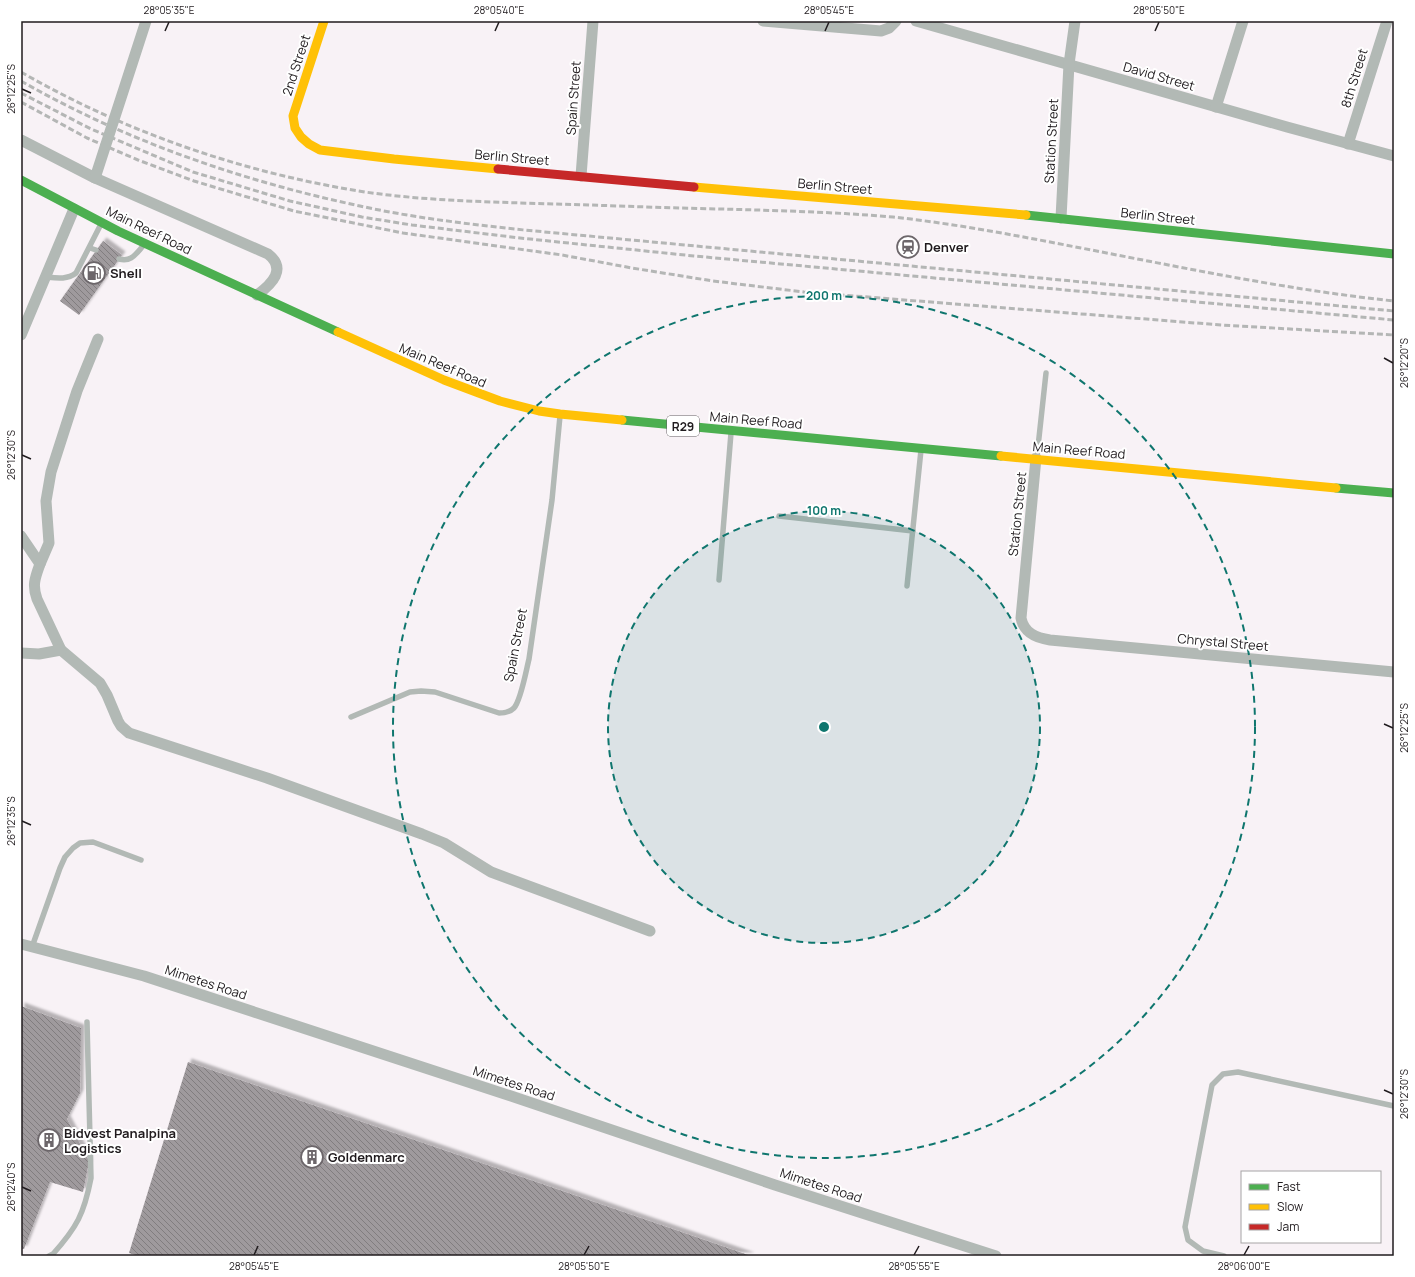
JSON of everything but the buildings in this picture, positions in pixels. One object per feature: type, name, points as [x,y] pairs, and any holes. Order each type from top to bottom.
[{"type":"main road","name":"2nd Street","points":[[293,116],[324,21]]},
{"type":"main road","name":"Berlin Street","points":[[293,116],[294,126],[298,135],[320,150],[330,152],[581,176],[1061,218],[1394,254]]},
{"type":"main road","name":"Main Reef Road","points":[[21,180],[74,209],[257,295],[466,390],[522,408],[560,414],[1394,493]]},
{"type":"street","points":[[95,178],[146,21]]},
{"type":"street","name":"Spain Street","points":[[581,176],[593,21]]},
{"type":"street","points":[[763,21],[824,24],[881,31],[889,28],[896,21]]},
{"type":"street","name":"David Street","points":[[916,21],[1394,156]]},
{"type":"street","name":"Station Street","points":[[1061,218],[1069,64],[1075,21]]},
{"type":"street","points":[[1216,106],[1243,21]]},
{"type":"street","name":"8th Street","points":[[1348,144],[1387,21]]},
{"type":"street","points":[[21,140],[95,178],[268,254],[274,259],[277,265],[276,272],[270,284],[257,295]]},
{"type":"street","points":[[21,335],[74,209]]},
{"type":"street","points":[[98,338],[77,391],[50,472],[46,501],[48,543],[35,578],[34,590],[61,650],[100,683],[108,695],[121,726],[129,733],[267,778],[422,834],[449,846],[491,872],[650,932]]},
{"type":"street","name":"Station Street","points":[[1036,458],[1021,618],[1022,626],[1027,631],[1034,636],[1050,640]]},
{"type":"street","points":[[21,536],[40,564]]},
{"type":"street","name":"Chrystal Street","points":[[1050,640],[1394,672]]},
{"type":"street","points":[[21,653],[39,654],[61,650]]},
{"type":"street","name":"Mimetes Road","points":[[26,945],[144,976],[960,1251],[996,1256]]},
{"type":"lane","points":[[45,277],[65,278],[74,275],[90,248],[102,222]]},
{"type":"lane","points":[[119,259],[131,259],[145,243]]},
{"type":"lane","points":[[90,248],[96,250]]},
{"type":"lane","name":"Station Street","points":[[1036,458],[1046,373]]},
{"type":"lane","name":"Spain Street","points":[[351,717],[410,692],[421,691],[435,692],[499,713],[509,712],[517,703],[529,659],[552,500],[560,414]]},
{"type":"lane","points":[[719,580],[731,430]]},
{"type":"lane","points":[[907,586],[921,448]]},
{"type":"lane","points":[[779,516],[912,531]]},
{"type":"lane","points":[[26,945],[65,857],[73,848],[80,844],[93,842],[141,860]]},
{"type":"lane","points":[[49,1256],[57,1250],[75,1228],[86,1203],[91,1178],[87,1022]]},
{"type":"lane","points":[[1224,1256],[1203,1251],[1188,1240],[1185,1227],[1212,1085],[1223,1074],[1238,1072],[1394,1106]]},
{"type":"railway","points":[[21,72],[102,114],[187,148],[275,174],[365,192],[460,201],[788,211],[893,217],[941,223],[1034,239],[1276,285],[1394,301]]},
{"type":"railway","points":[[21,81],[61,103],[102,122],[186,157],[316,196],[401,214],[524,230],[1394,311]]},
{"type":"railway","points":[[21,93],[91,129],[193,172],[290,201],[362,217],[412,225],[520,238],[694,256],[1394,320]]},
{"type":"railway","points":[[21,102],[87,138],[138,160],[194,181],[294,211],[403,233],[562,255],[713,281],[804,292],[1221,325],[1394,335]]},
{"type":"traffic: fast","points":[[21,180],[118,231],[338,332]]},
{"type":"traffic: fast","points":[[1026,215],[1394,254]]},
{"type":"traffic: fast","points":[[622,420],[1001,456]]},
{"type":"traffic: fast","points":[[1336,488],[1394,493]]},
{"type":"traffic: slow","points":[[324,21],[293,116],[295,128],[301,137],[309,144],[320,150],[498,169]]},
{"type":"traffic: slow","points":[[694,187],[1026,215]]},
{"type":"traffic: slow","points":[[338,332],[444,380],[500,401],[539,411],[622,420]]},
{"type":"traffic: slow","points":[[1001,456],[1336,488]]},
{"type":"traffic: jam","points":[[498,169],[694,187]]},
{"type":"place","name":"Denver","points":[[908,247]]},
{"type":"place","name":"Shell","points":[[94,273]]},
{"type":"place","name":"Bidvest Panalpina Logistics","points":[[49,1140]]},
{"type":"place","name":"Goldenmarc","points":[[312,1157]]}]
